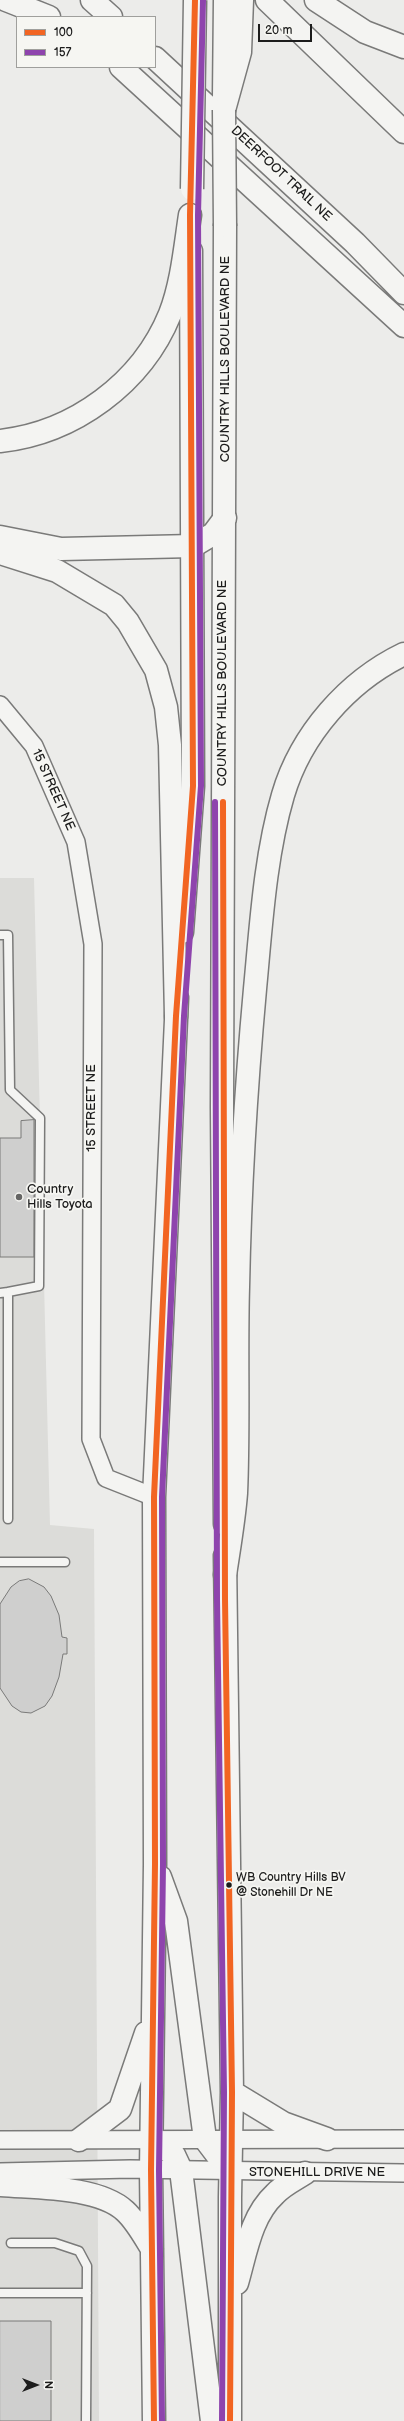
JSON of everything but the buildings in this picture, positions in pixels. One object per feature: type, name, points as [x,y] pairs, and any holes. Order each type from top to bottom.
[{"type":"main road","points":[[6,0],[46,16]]},
{"type":"main road","points":[[92,0],[110,16]]},
{"type":"main road","points":[[192,189],[195,0]]},
{"type":"main road","name":"COUNTRY HILLS BOULEVARD NE","points":[[225,0],[225,518],[222,1107],[225,1575],[232,2092],[230,2172],[230,2421]]},
{"type":"main road","points":[[224,110],[240,52],[242,0]]},
{"type":"main road","points":[[267,0],[404,132]]},
{"type":"main road","points":[[316,0],[365,32],[404,47]]},
{"type":"main road","name":"DEERFOOT TRAIL NE","points":[[156,59],[355,243],[404,293]]},
{"type":"main road","points":[[122,68],[404,326]]},
{"type":"main road","points":[[0,441],[19,439],[82,415],[105,400],[130,377],[154,347],[170,313],[181,278],[190,215],[194,786],[176,1016],[166,1269],[154,1497],[155,1864],[151,2170],[154,2421]]},
{"type":"main road","points":[[0,537],[61,549],[193,546],[213,534],[225,518]]},
{"type":"main road","points":[[0,553],[57,571],[114,605],[128,622],[156,670],[166,707],[170,745],[176,1016]]},
{"type":"main road","points":[[225,1575],[236,1494],[238,1287],[245,1120],[265,893],[276,825],[283,794],[295,767],[323,720],[353,686],[385,663],[404,654]]},
{"type":"main road","points":[[155,1864],[176,1921],[205,2139],[230,2172]]},
{"type":"main road","points":[[78,2140],[120,2109],[135,2070],[154,2009]]},
{"type":"main road","points":[[232,2092],[283,2123],[327,2139]]},
{"type":"main road","points":[[152,2139],[174,2155],[181,2170],[212,2421]]},
{"type":"main road","points":[[230,2309],[252,2229],[264,2204],[276,2192],[306,2173]]},
{"type":"main road","points":[[0,2185],[85,2193],[109,2201],[125,2210],[152,2248]]},
{"type":"street","name":"15 STREET NE","points":[[0,705],[34,746],[76,842],[93,944],[91,1439],[106,1478],[154,1497]]},
{"type":"street","points":[[0,2140],[404,2139]]},
{"type":"street","name":"STONEHILL DRIVE NE","points":[[0,2172],[181,2170],[230,2172],[404,2173]]},
{"type":"lane","points":[[0,935],[8,935],[10,1090],[40,1118],[39,1286],[4,1293],[8,1519]]},
{"type":"lane","points":[[0,1562],[65,1562]]},
{"type":"lane","points":[[11,2243],[55,2244],[79,2251],[87,2266],[86,2421]]},
{"type":"lane","points":[[0,2293],[87,2293]]},
{"type":"shaded area","points":[[0,878],[34,878],[50,1525],[94,1529],[99,2421],[0,2421]]},
{"type":"transit line","name":"100","points":[[154,2421],[151,2170],[155,1864],[154,1497],[176,1016],[193,786],[190,215],[195,0]]},
{"type":"transit line","name":"157","points":[[162,2421],[159,2170],[163,1864],[162,1497],[184,1016],[201,786],[198,215],[203,0]]},
{"type":"transit line","name":"157","points":[[215,802],[217,1599],[224,2092],[222,2421]]},
{"type":"transit line","name":"100","points":[[223,802],[225,1599],[232,2092],[230,2421]]},
{"type":"place","name":"Country Hills Toyota","points":[[19,1197]]},
{"type":"place","name":"WB Country Hills BV @ Stonehill Dr NE","points":[[229,1885]]}]
